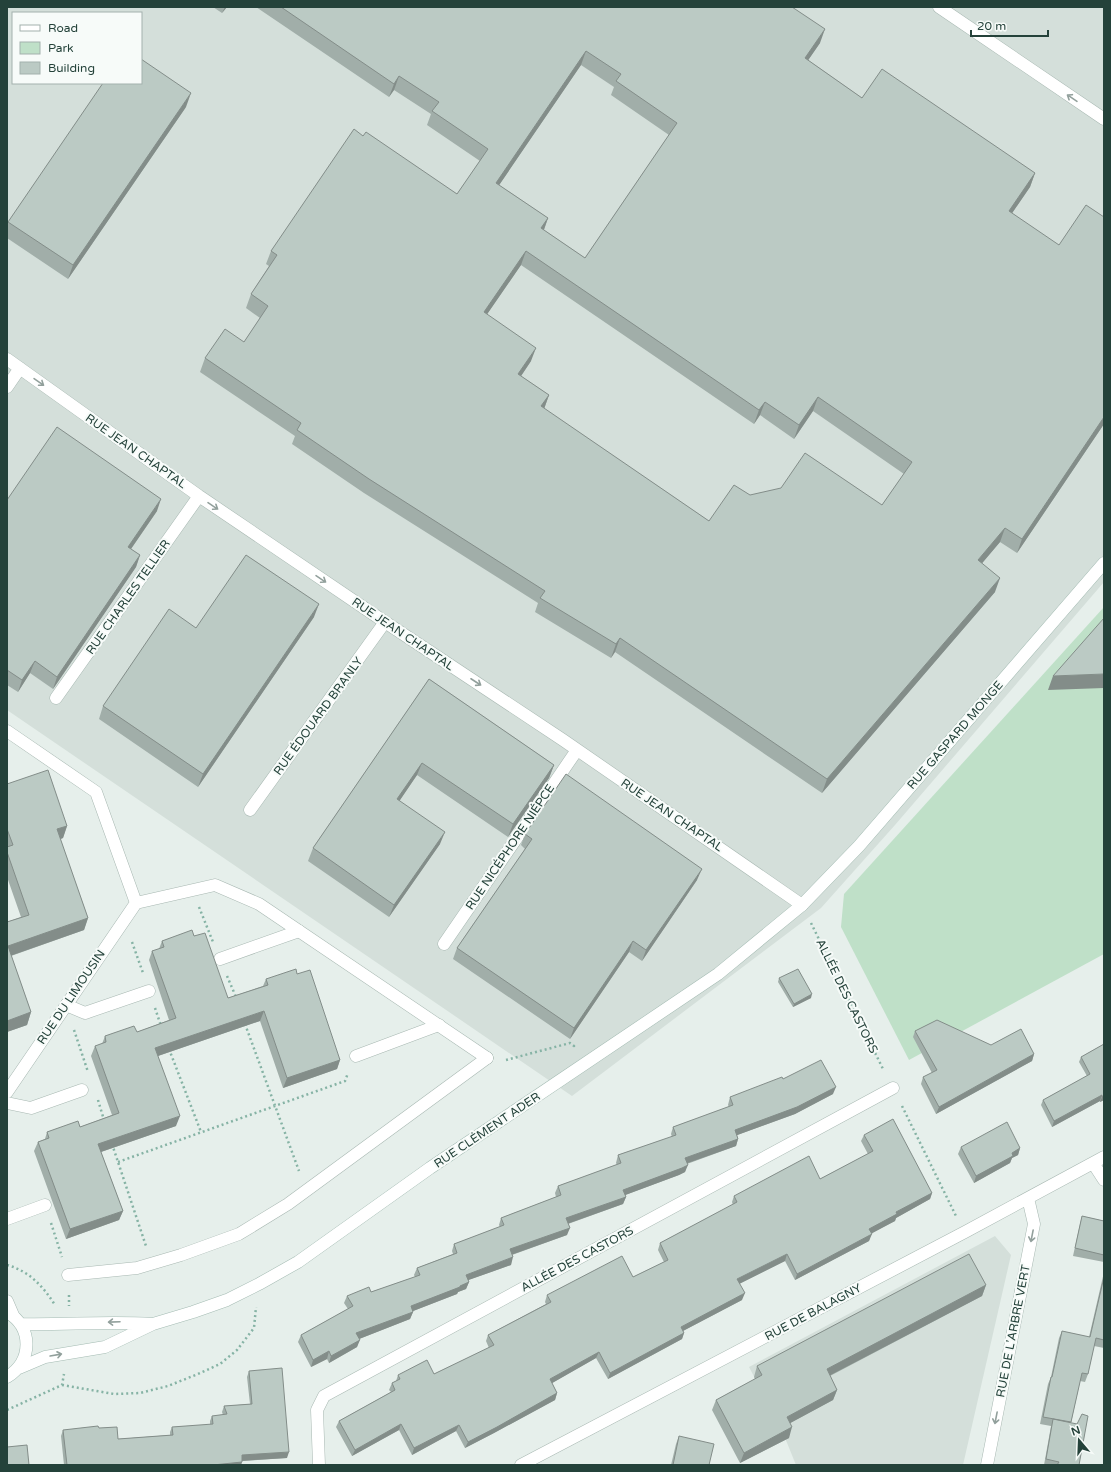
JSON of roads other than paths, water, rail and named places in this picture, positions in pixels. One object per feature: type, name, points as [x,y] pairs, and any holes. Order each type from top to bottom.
[{"type":"street","points":[[939,7],[1104,119]]},
{"type":"street","name":"RUE JEAN CHAPTAL","points":[[7,360],[199,496],[577,750],[802,905]]},
{"type":"street","points":[[7,387],[20,368]]},
{"type":"street","name":"RUE CHARLES TELLIER","points":[[56,698],[199,496]]},
{"type":"street","name":"RUE GASPARD MONGE","points":[[802,905],[859,846],[1104,563]]},
{"type":"street","name":"RUE ÉDOUARD BRANLY","points":[[250,810],[385,622]]},
{"type":"street","points":[[7,731],[96,792],[136,903],[215,885],[259,904],[487,1058],[306,1191],[239,1234],[181,1255],[137,1268],[68,1275]]},
{"type":"street","name":"RUE NICÉPHORE NIÉPCE","points":[[444,944],[577,750]]},
{"type":"street","name":"RUE DU LIMOUSIN","points":[[7,1092],[136,903]]},
{"type":"street","name":"RUE CLÉMENT ADER","points":[[7,1377],[19,1368],[45,1357],[105,1347],[153,1324],[220,1302],[259,1284],[298,1262],[430,1168],[718,974],[802,905]]},
{"type":"street","points":[[220,959],[299,931]]},
{"type":"street","points":[[66,1005],[85,1014],[149,991]]},
{"type":"street","points":[[356,1056],[439,1025]]},
{"type":"street","name":"ALLÉE DES CASTORS","points":[[318,1465],[317,1410],[324,1396],[893,1088]]},
{"type":"street","points":[[7,1103],[31,1108],[82,1090]]},
{"type":"street","points":[[1099,1160],[1104,1180]]},
{"type":"street","name":"RUE DE BALAGNY","points":[[521,1465],[1099,1160]]},
{"type":"street","name":"RUE DE L'ARBRE VERT","points":[[987,1465],[1034,1224],[1028,1198]]},
{"type":"street","points":[[7,1219],[46,1205]]},
{"type":"street","points":[[7,1300],[10,1313],[21,1324],[27,1342],[24,1360],[19,1368]]},
{"type":"street","name":"RUE CLÉMENT ADER","points":[[21,1324],[122,1322],[153,1324]]}]
